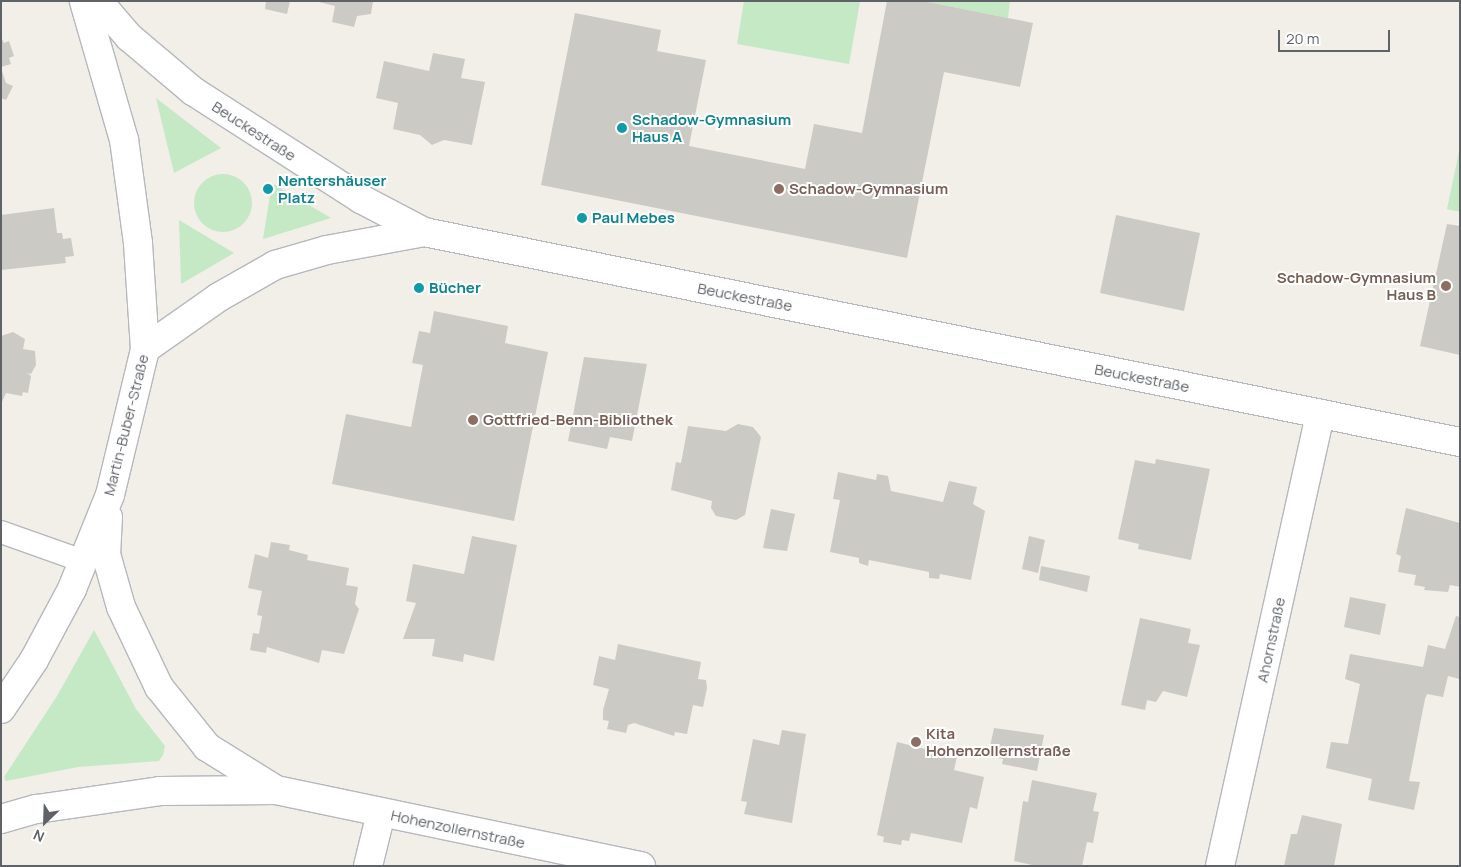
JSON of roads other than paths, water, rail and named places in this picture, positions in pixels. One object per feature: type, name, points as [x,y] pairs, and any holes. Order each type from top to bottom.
[{"type":"street","name":"Martin-Buber-Straße","points":[[1,709],[34,660],[83,561],[110,495],[145,349],[138,243],[124,140],[84,1]]},
{"type":"street","name":"Beuckestraße","points":[[98,1],[129,37],[193,91],[353,194],[424,232],[1460,442]]},
{"type":"street","points":[[145,349],[219,297],[275,265],[327,250],[424,232]]},
{"type":"street","name":"Ahornstraße","points":[[1220,866],[1320,414]]},
{"type":"street","name":"Hohenzollernstraße","points":[[110,495],[106,554],[121,607],[159,687],[207,747],[276,790]]},
{"type":"street","name":"Hohenzollernstraße","points":[[1,819],[37,809],[160,790],[276,790],[641,866]]},
{"type":"street","points":[[368,866],[381,813]]},
{"type":"lane","points":[[1,532],[83,561]]},
{"type":"place","name":"Schadow-Gymnasium Haus A","points":[[622,128]]},
{"type":"place","name":"Nentershäuser Platz","points":[[268,189]]},
{"type":"place","name":"Schadow-Gymnasium","points":[[779,189]]},
{"type":"place","name":"Paul Mebes","points":[[582,218]]},
{"type":"place","name":"Schadow-Gymnasium Haus B","points":[[1446,286]]},
{"type":"place","name":"Bücher","points":[[419,288]]},
{"type":"place","name":"Gottfried-Benn-Bibliothek","points":[[473,420]]},
{"type":"place","name":"Kita Hohenzollernstraße","points":[[916,742]]}]
